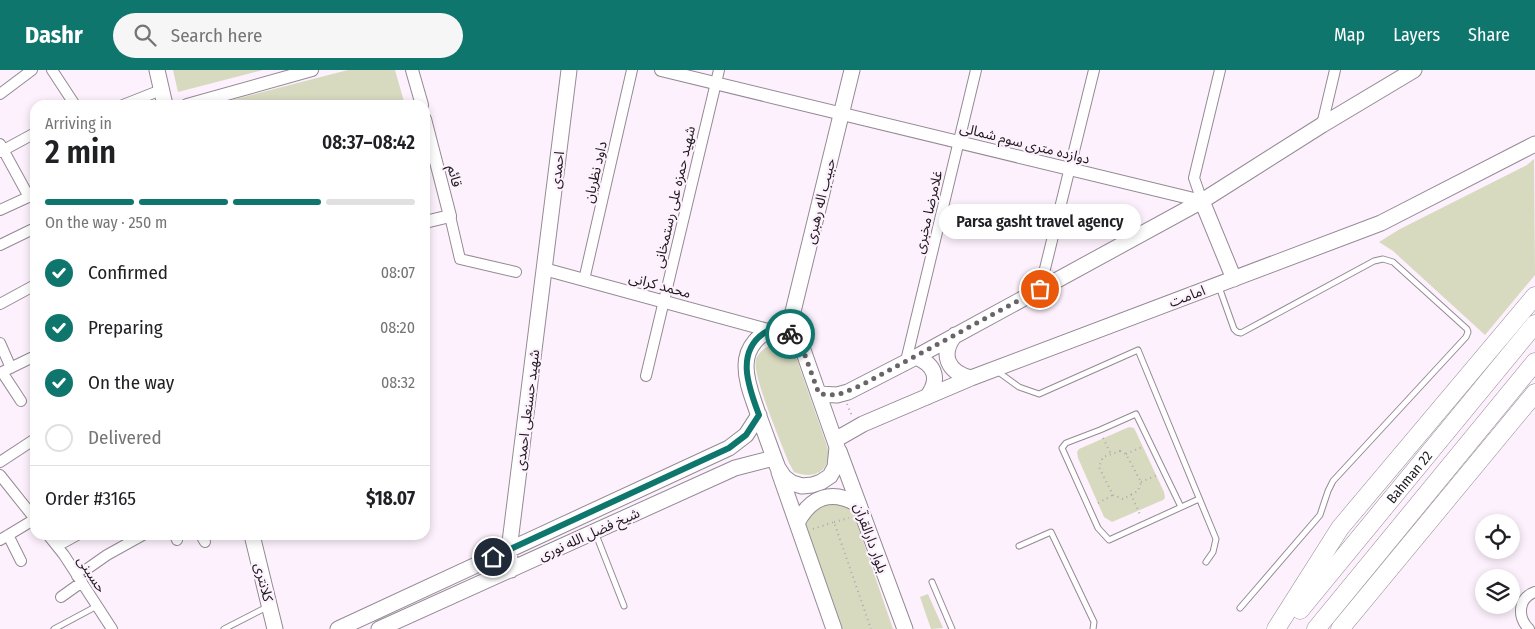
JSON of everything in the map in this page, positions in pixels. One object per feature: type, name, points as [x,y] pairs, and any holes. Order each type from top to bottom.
[{"type":"highway","points":[[1276,629],[1340,528],[1535,296]]},
{"type":"highway","name":"Bahman 22","points":[[1284,629],[1535,324]]},
{"type":"highway","name":"Bahman 22","points":[[1316,629],[1535,362]]},
{"type":"highway","points":[[1340,629],[1535,393]]},
{"type":"main road","points":[[156,70],[164,100]]},
{"type":"main road","name":"احمدی","points":[[544,269],[569,70]]},
{"type":"main road","name":"حبیب اله رهبری","points":[[788,332],[852,70]]},
{"type":"main road","points":[[819,394],[842,393],[860,386],[1202,201],[1322,125],[1414,70]]},
{"type":"main road","name":"امامت","points":[[836,444],[857,427],[971,378],[1381,223],[1535,144]]},
{"type":"main road","points":[[1202,201],[1234,279]]},
{"type":"main road","name":"شهید حسنعلی احمدی","points":[[511,570],[509,550],[544,269]]},
{"type":"main road","points":[[788,332],[778,329],[768,330],[758,337],[752,346],[745,364],[748,383],[834,629]]},
{"type":"main road","name":"بلوار دارالقرآن","points":[[788,332],[802,347],[905,629]]},
{"type":"main road","points":[[955,335],[949,342],[948,362],[961,376],[971,378]]},
{"type":"main road","points":[[911,359],[925,361],[932,369],[935,379],[933,389],[927,397]]},
{"type":"main road","name":"شیخ فضل الله نوری","points":[[338,629],[729,448],[746,435],[759,415]]},
{"type":"main road","points":[[776,463],[784,476],[792,482],[802,486],[817,484],[830,476],[835,467],[836,444]]},
{"type":"main road","name":"شیخ فضل الله نوری","points":[[379,629],[735,468],[776,463]]},
{"type":"main road","points":[[798,528],[803,512],[812,503],[823,498],[836,496],[848,499],[861,509]]},
{"type":"main road","name":"کلانتری","points":[[253,540],[275,629]]},
{"type":"street","points":[[0,94],[32,70]]},
{"type":"street","points":[[52,70],[72,100]]},
{"type":"street","points":[[205,100],[312,70]]},
{"type":"street","points":[[412,70],[421,100]]},
{"type":"street","name":"داود نظریان","points":[[584,280],[632,70]]},
{"type":"street","name":"دوازده متری سوم شمالی","points":[[660,70],[1202,201]]},
{"type":"street","name":"شهید حمزه علی رستمخانی","points":[[646,376],[719,70]]},
{"type":"street","name":"غلامرضا مخبری","points":[[911,359],[976,70]]},
{"type":"street","points":[[1040,289],[1094,70]]},
{"type":"street","points":[[1202,201],[1194,178],[1220,70]]},
{"type":"street","points":[[1322,125],[1335,70]]},
{"type":"street","points":[[136,100],[161,90]]},
{"type":"street","points":[[30,135],[1,149],[30,192]]},
{"type":"street","name":"قائم","points":[[430,138],[450,216]]},
{"type":"street","points":[[0,210],[30,196]]},
{"type":"street","points":[[430,221],[450,216],[460,259],[516,272]]},
{"type":"street","points":[[0,245],[30,230]]},
{"type":"street","name":"محمد کرانی","points":[[544,269],[768,330]]},
{"type":"street","points":[[0,304],[30,288]]},
{"type":"street","points":[[0,343],[4,371],[21,401]]},
{"type":"street","points":[[4,371],[30,358]]},
{"type":"street","points":[[0,462],[30,442]]},
{"type":"street","points":[[0,474],[30,512]]},
{"type":"street","points":[[25,506],[30,503]]},
{"type":"street","points":[[21,561],[4,537],[30,522]]},
{"type":"street","name":"حسینی","points":[[52,540],[112,629]]},
{"type":"street","points":[[57,546],[68,540]]},
{"type":"street","points":[[62,598],[79,579],[107,555],[134,540]]},
{"type":"street","points":[[1528,629],[1523,623],[1520,610],[1526,597],[1535,592]]},
{"type":"lane","points":[[1218,284],[1234,329],[1241,333],[1374,261],[1383,259],[1392,262],[1467,329],[1468,332],[1466,337],[1333,481],[1320,515],[1240,608]]},
{"type":"lane","points":[[995,369],[1019,386],[1039,394],[1138,350],[1216,539],[1213,552],[1206,562]]},
{"type":"lane","points":[[1181,507],[1136,414],[1066,443],[1062,448],[1098,528],[1109,540],[1200,499]]},
{"type":"lane","points":[[595,532],[624,606]]},
{"type":"lane","points":[[1019,546],[1051,532],[1094,622],[1093,629]]},
{"type":"lane","points":[[932,582],[952,629]]},
{"type":"lane","points":[[224,629],[269,605]]},
{"type":"lane","points":[[54,629],[97,606]]},
{"type":"path","points":[[842,393],[857,427]]},
{"type":"path","points":[[1100,430],[1111,454]]},
{"type":"path","points":[[1126,454],[1150,443]]},
{"type":"path","points":[[1120,451],[1126,454],[1141,482],[1138,491],[1123,499],[1113,495],[1099,466],[1103,457],[1120,451]]},
{"type":"path","points":[[1141,482],[1164,472]]},
{"type":"path","points":[[1131,494],[1144,523]]},
{"type":"path","points":[[1098,503],[1113,495]]},
{"type":"path","points":[[798,528],[834,522],[861,509]]},
{"type":"path","points":[[834,522],[871,629]]},
{"type":"green space","points":[[173,70],[263,70],[178,92]]},
{"type":"green space","points":[[348,70],[395,70],[404,100],[232,100]]},
{"type":"green space","points":[[1534,159],[1535,275],[1485,335],[1393,251],[1379,242],[1400,229],[1527,165]]},
{"type":"green space","points":[[780,342],[790,345],[795,354],[829,452],[826,465],[822,470],[813,475],[794,472],[774,426],[758,379],[756,359],[758,355],[766,347]]},
{"type":"green space","points":[[1129,427],[1134,428],[1164,492],[1165,498],[1112,522],[1104,517],[1077,452],[1079,449]]},
{"type":"green space","points":[[828,503],[846,504],[852,509],[893,629],[842,629],[803,523],[810,512]]},
{"type":"green space","points":[[928,594],[943,628],[931,629],[920,597]]},
{"type":"way so far","points":[[790,334],[802,347],[819,394],[837,395],[848,392],[916,357],[1040,289]]},
{"type":"place","name":"Parsa gasht travel agency","points":[[1040,289]]},
{"type":"route","points":[[493,557],[729,448],[746,435],[759,415],[748,383],[745,364],[752,346],[758,337],[768,330],[778,329],[790,334]]}]
